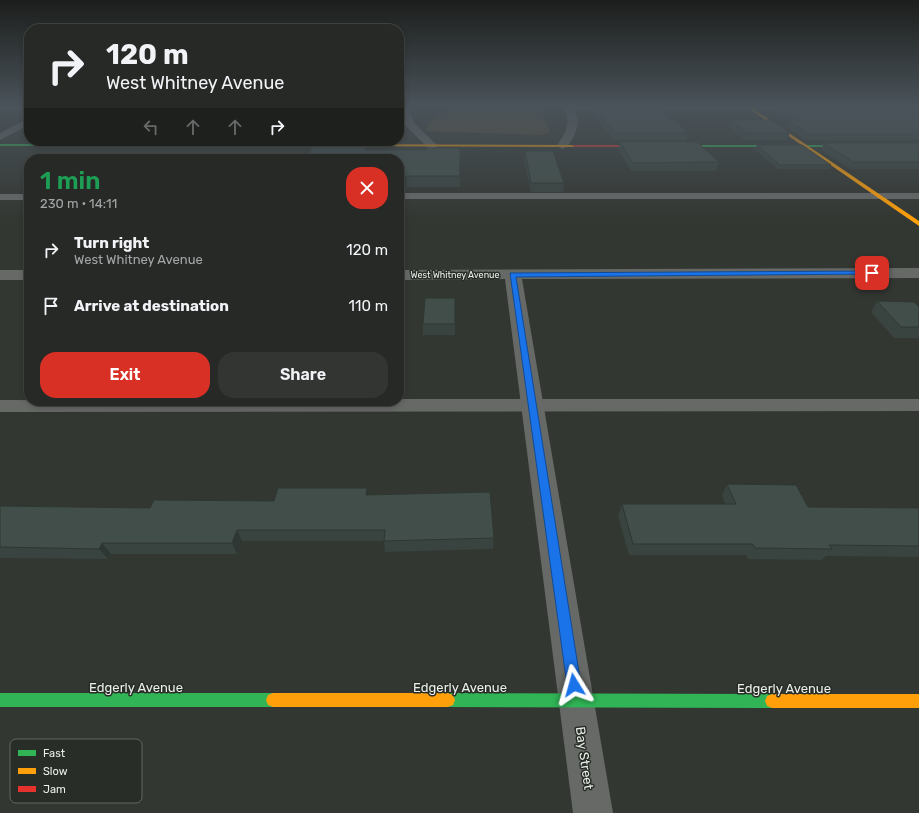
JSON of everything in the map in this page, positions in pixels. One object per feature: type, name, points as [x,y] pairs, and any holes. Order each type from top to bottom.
[{"type":"street","points":[[802,144],[919,224]]},
{"type":"street","points":[[0,145],[24,145]]},
{"type":"street","points":[[404,146],[864,146]]},
{"type":"street","name":"West Whitney Avenue","points":[[404,275],[919,273]]},
{"type":"street","points":[[0,275],[24,275]]},
{"type":"street","name":"Bay Street","points":[[513,275],[593,813]]},
{"type":"street","name":"Edgerly Avenue","points":[[0,700],[919,701]]},
{"type":"lane","points":[[0,197],[24,196]]},
{"type":"lane","points":[[404,196],[919,196]]},
{"type":"lane","points":[[0,406],[919,405]]},
{"type":"building","points":[[621,144],[699,144],[719,162],[633,163]]},
{"type":"building","points":[[825,144],[919,144],[919,162],[853,162]]},
{"type":"building","points":[[757,145],[802,145],[831,165],[780,165]]},
{"type":"building","points":[[314,146],[366,146],[365,150],[427,150],[427,148],[460,148],[460,176],[406,176],[404,180],[404,154],[308,154]]},
{"type":"building","points":[[525,151],[553,151],[564,183],[531,183]]},
{"type":"building","points":[[425,298],[455,298],[455,324],[423,324]]},
{"type":"building","points":[[877,301],[914,302],[919,307],[919,327],[901,327]]},
{"type":"building","points":[[727,484],[796,485],[808,507],[919,508],[919,546],[829,545],[832,549],[755,548],[753,544],[633,544],[622,504],[736,504]]},
{"type":"building","points":[[278,488],[367,488],[366,495],[490,492],[494,538],[384,541],[385,530],[237,530],[232,543],[102,543],[99,549],[0,547],[0,506],[150,508],[154,500],[274,501]]},
{"type":"traffic: fast","points":[[0,145],[24,145]]},
{"type":"traffic: fast","points":[[678,146],[853,146]]},
{"type":"traffic: fast","points":[[0,700],[273,700]]},
{"type":"traffic: fast","points":[[448,700],[772,701]]},
{"type":"traffic: slow","points":[[802,144],[919,224]]},
{"type":"traffic: slow","points":[[404,145],[574,146]]},
{"type":"traffic: slow","points":[[273,700],[448,700]]},
{"type":"traffic: slow","points":[[772,701],[919,701]]},
{"type":"traffic: jam","points":[[574,146],[678,146]]},
{"type":"route","points":[[574,685],[513,275],[872,273]]}]
